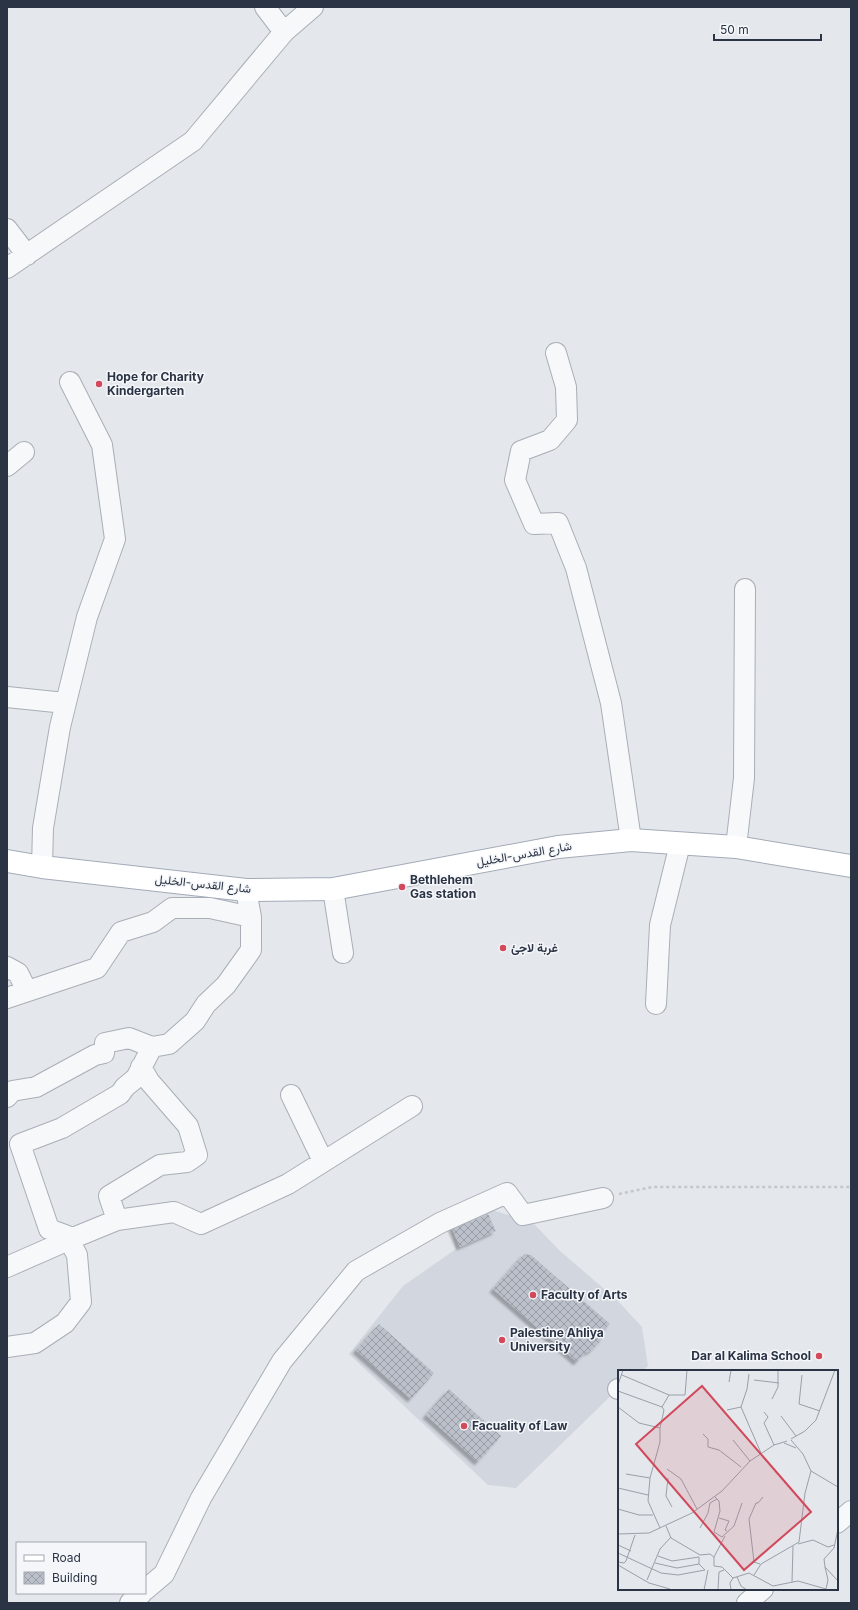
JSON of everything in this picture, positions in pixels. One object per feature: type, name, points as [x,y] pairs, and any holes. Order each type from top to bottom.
[{"type":"main road","name":"شارع القدس-الخليل","points":[[7,861],[42,867],[246,890],[333,889],[558,847],[631,840],[736,847],[851,866]]},
{"type":"street","points":[[264,7],[284,32]]},
{"type":"street","points":[[7,268],[193,140],[284,32],[313,7]]},
{"type":"street","points":[[7,229],[27,255]]},
{"type":"street","points":[[556,353],[566,387],[567,420],[550,440],[521,451],[515,480],[534,524],[558,523],[576,568],[611,703],[631,840]]},
{"type":"street","points":[[42,867],[43,828],[60,726],[87,617],[115,539],[102,445],[70,382]]},
{"type":"street","points":[[7,466],[24,452]]},
{"type":"street","points":[[736,847],[744,778],[745,589]]},
{"type":"street","points":[[7,697],[66,704]]},
{"type":"street","points":[[656,1004],[660,925],[680,844]]},
{"type":"street","points":[[333,889],[343,953]]},
{"type":"street","points":[[7,1097],[12,1091],[36,1087],[95,1055],[104,1053],[105,1043],[129,1038],[152,1047],[169,1044],[195,1022],[206,1004],[226,985],[251,950],[251,917],[246,890]]},
{"type":"street","points":[[7,998],[96,968],[121,932],[153,922],[172,908],[210,908],[251,917]]},
{"type":"street","points":[[7,968],[18,974],[27,991]]},
{"type":"street","points":[[7,1347],[35,1343],[64,1323],[81,1302],[77,1255],[71,1239],[49,1229],[20,1144],[62,1128],[120,1094],[125,1087],[136,1078],[152,1047]]},
{"type":"street","points":[[117,1220],[109,1196],[160,1165],[187,1162],[197,1155],[188,1126],[149,1081],[141,1068]]},
{"type":"street","points":[[291,1095],[324,1161]]},
{"type":"street","points":[[7,1267],[117,1220],[174,1212],[201,1224],[288,1184],[412,1106]]},
{"type":"street","points":[[146,1589],[164,1574],[202,1498],[282,1361],[356,1272],[440,1223],[508,1192],[523,1215],[603,1198]]},
{"type":"street","points":[[838,1523],[851,1511]]},
{"type":"street","points":[[747,1603],[762,1590]]},
{"type":"street","points":[[130,1603],[141,1594]]},
{"type":"path","points":[[603,1198],[652,1188],[851,1187]]},
{"type":"shaded area","name":"Palestine Ahliya University","points":[[485,1208],[535,1225],[560,1251],[617,1300],[642,1327],[648,1366],[643,1370],[618,1370],[618,1389],[516,1488],[488,1485],[349,1354],[403,1286],[456,1249],[449,1225]]},
{"type":"building","points":[[488,1214],[496,1231],[460,1247],[451,1226],[468,1218],[470,1222]]},
{"type":"building","points":[[524,1254],[531,1255],[610,1324],[603,1332],[603,1338],[592,1350],[585,1353],[577,1362],[493,1289]]},
{"type":"building","points":[[379,1324],[434,1373],[411,1399],[356,1350]]},
{"type":"building","name":"Facuality of Law","points":[[449,1389],[501,1436],[478,1462],[426,1415]]},
{"type":"place","name":"Hope for Charity Kindergarten","points":[[99,384]]},
{"type":"place","name":"Bethlehem Gas station","points":[[402,887]]},
{"type":"place","name":"غربة لاجئ","points":[[503,948]]},
{"type":"place","name":"Faculty of Arts","points":[[533,1295]]},
{"type":"place","name":"Palestine Ahliya University","points":[[502,1340]]},
{"type":"place","name":"Dar al Kalima School","points":[[819,1356]]},
{"type":"place","name":"Facuality of Law","points":[[464,1426]]}]
